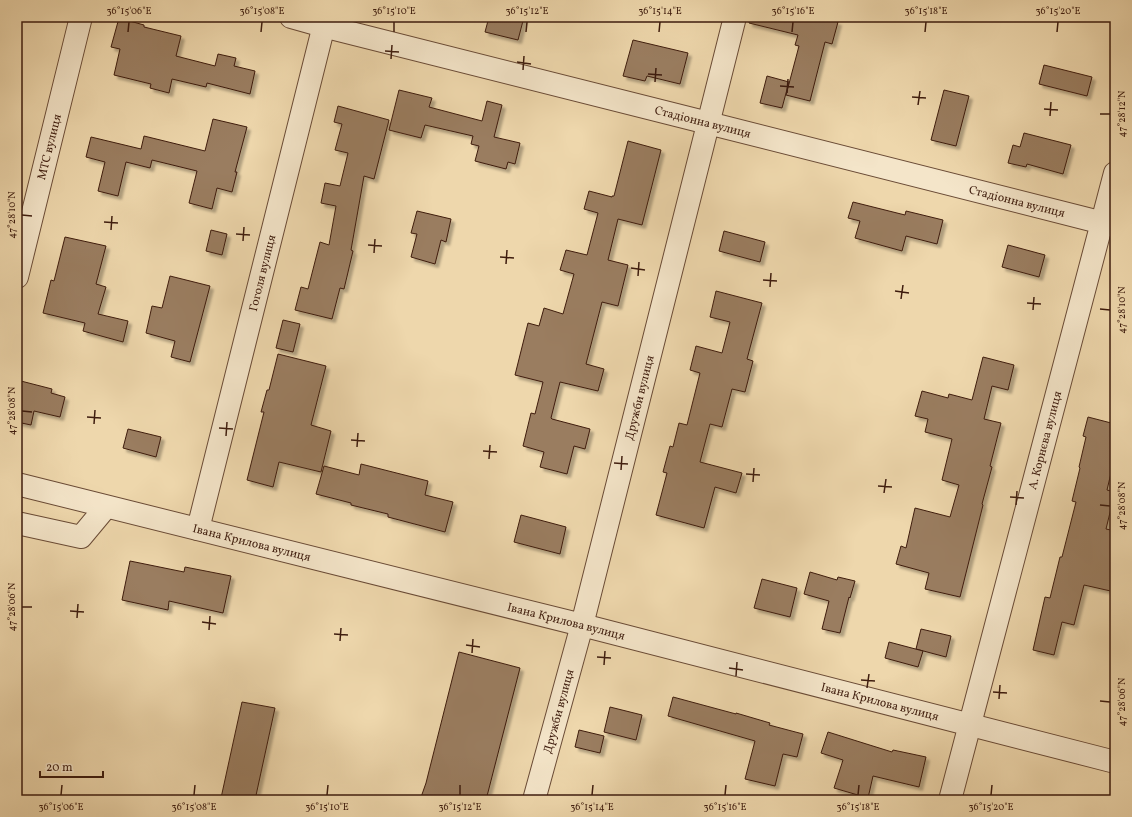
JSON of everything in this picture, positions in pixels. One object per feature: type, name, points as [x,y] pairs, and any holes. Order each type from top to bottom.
[{"type":"street","name":"МТС вулиця","points":[[17,277],[82,17]]},
{"type":"street","name":"Стадіонна вулиця","points":[[291,17],[325,22],[708,123],[1109,225]]},
{"type":"street","name":"Дружби вулиця","points":[[534,800],[582,625],[735,17]]},
{"type":"street","name":"Гоголя вулиця","points":[[198,529],[325,22]]},
{"type":"street","name":"А. Корнєва вулиця","points":[[950,800],[969,724],[1109,225],[1115,173]]},
{"type":"street","name":"Івана Крилова вулиця","points":[[17,484],[582,625],[1115,762]]},
{"type":"street","points":[[17,523],[81,537],[106,507]]},
{"type":"building","points":[[489,17],[524,17],[518,40],[485,32]]},
{"type":"building","points":[[750,17],[817,17],[838,22],[832,44],[825,42],[810,101],[786,95],[799,46],[795,45],[798,35],[749,23]]},
{"type":"building","points":[[119,18],[144,25],[144,27],[181,36],[176,56],[215,66],[218,54],[236,58],[234,66],[255,71],[250,94],[207,83],[206,87],[172,79],[169,93],[150,88],[151,84],[114,75],[120,49],[111,47]]},
{"type":"building","points":[[633,40],[688,53],[680,84],[647,76],[645,81],[623,76]]},
{"type":"building","points":[[1044,65],[1092,77],[1087,96],[1039,84]]},
{"type":"building","points":[[767,76],[789,82],[782,108],[760,103]]},
{"type":"building","points":[[399,90],[432,98],[429,107],[482,121],[487,101],[502,105],[494,137],[520,143],[515,164],[508,162],[506,169],[475,161],[479,146],[471,144],[473,136],[425,125],[421,138],[389,130]]},
{"type":"building","points":[[944,90],[969,96],[956,146],[931,140]]},
{"type":"building","points":[[338,106],[389,120],[374,179],[364,176],[351,250],[353,251],[344,289],[340,288],[332,319],[295,310],[301,287],[308,289],[320,242],[329,245],[336,206],[321,203],[325,183],[340,186],[348,153],[335,150],[342,124],[334,122]]},
{"type":"building","points":[[213,119],[247,127],[235,172],[237,172],[232,192],[217,188],[212,209],[189,203],[197,171],[152,160],[150,168],[126,162],[118,196],[98,191],[105,162],[86,157],[91,137],[141,149],[144,136],[205,151]]},
{"type":"building","points":[[1024,133],[1071,145],[1063,174],[1027,164],[1026,167],[1008,163],[1013,145],[1020,147]]},
{"type":"building","points":[[628,141],[661,150],[642,225],[618,219],[608,260],[628,265],[618,306],[602,302],[586,364],[604,369],[598,391],[560,382],[551,418],[590,429],[585,449],[574,446],[567,474],[540,467],[544,452],[523,446],[531,413],[535,414],[543,382],[515,375],[528,323],[539,326],[544,308],[563,314],[574,274],[560,270],[566,250],[587,255],[598,213],[584,209],[589,191],[612,197],[614,196]]},
{"type":"building","points":[[853,202],[905,215],[906,211],[943,220],[937,244],[906,236],[902,251],[855,238],[860,221],[848,218]]},
{"type":"building","points":[[417,211],[451,219],[446,242],[441,240],[435,264],[411,257],[417,234],[411,233]]},
{"type":"building","points":[[211,230],[227,234],[222,255],[206,251]]},
{"type":"building","points":[[724,231],[765,242],[760,262],[719,251]]},
{"type":"building","points":[[65,237],[106,246],[96,284],[106,287],[98,314],[128,321],[123,342],[83,331],[85,323],[43,313],[51,280],[54,281]]},
{"type":"building","points":[[1008,245],[1045,255],[1039,277],[1002,267]]},
{"type":"building","points":[[170,276],[210,286],[190,362],[171,357],[175,341],[146,333],[152,306],[162,308]]},
{"type":"building","points":[[716,291],[762,303],[747,359],[753,361],[745,392],[732,389],[722,427],[710,424],[700,462],[742,473],[736,493],[715,487],[704,528],[656,515],[667,473],[663,472],[670,446],[673,447],[679,423],[687,425],[700,373],[690,370],[696,346],[722,353],[730,322],[710,317]]},
{"type":"building","points":[[283,320],[300,324],[293,352],[276,348]]},
{"type":"building","points":[[278,354],[326,366],[311,425],[331,431],[321,472],[279,462],[273,487],[247,480],[264,412],[261,412],[267,390],[269,390]]},
{"type":"building","points":[[983,357],[1014,365],[1008,390],[992,386],[984,419],[1001,423],[990,466],[992,467],[960,597],[925,589],[929,573],[896,564],[901,546],[906,548],[915,508],[950,517],[959,485],[942,480],[952,439],[925,432],[928,419],[915,416],[922,391],[948,398],[949,394],[972,400]]},
{"type":"building","points":[[17,380],[52,389],[51,393],[65,397],[60,417],[34,411],[31,425],[17,422]]},
{"type":"building","points":[[1088,417],[1115,424],[1115,456],[1107,490],[1115,492],[1106,529],[1115,531],[1115,592],[1084,585],[1074,625],[1062,622],[1054,655],[1033,650],[1045,597],[1050,598],[1076,502],[1072,501],[1086,437],[1083,436]]},
{"type":"building","points":[[128,429],[161,437],[156,457],[123,448]]},
{"type":"building","points":[[361,464],[428,481],[425,495],[453,502],[445,532],[388,517],[388,514],[351,505],[351,503],[316,494],[324,466],[359,475]]},
{"type":"building","points":[[521,515],[566,527],[560,554],[514,542]]},
{"type":"building","points":[[130,561],[184,572],[185,567],[231,576],[223,613],[169,601],[168,610],[122,600]]},
{"type":"building","points":[[810,572],[837,580],[838,577],[855,581],[850,598],[849,597],[840,633],[822,629],[829,601],[804,594]]},
{"type":"building","points":[[762,579],[797,588],[790,617],[754,608]]},
{"type":"building","points":[[921,629],[951,636],[946,657],[916,649]]},
{"type":"building","points":[[889,642],[923,651],[918,667],[885,658]]},
{"type":"building","points":[[459,652],[520,668],[486,800],[420,800],[426,783]]},
{"type":"building","points":[[673,697],[736,713],[770,723],[769,725],[803,734],[797,757],[783,754],[775,786],[745,779],[755,741],[668,716]]},
{"type":"building","points":[[242,702],[275,708],[255,800],[231,800],[221,798]]},
{"type":"building","points":[[610,707],[642,715],[636,740],[604,732]]},
{"type":"building","points":[[579,730],[604,736],[600,753],[575,747]]},
{"type":"building","points":[[828,732],[892,752],[893,750],[926,757],[919,787],[873,776],[868,798],[834,788],[843,760],[821,753]]}]
